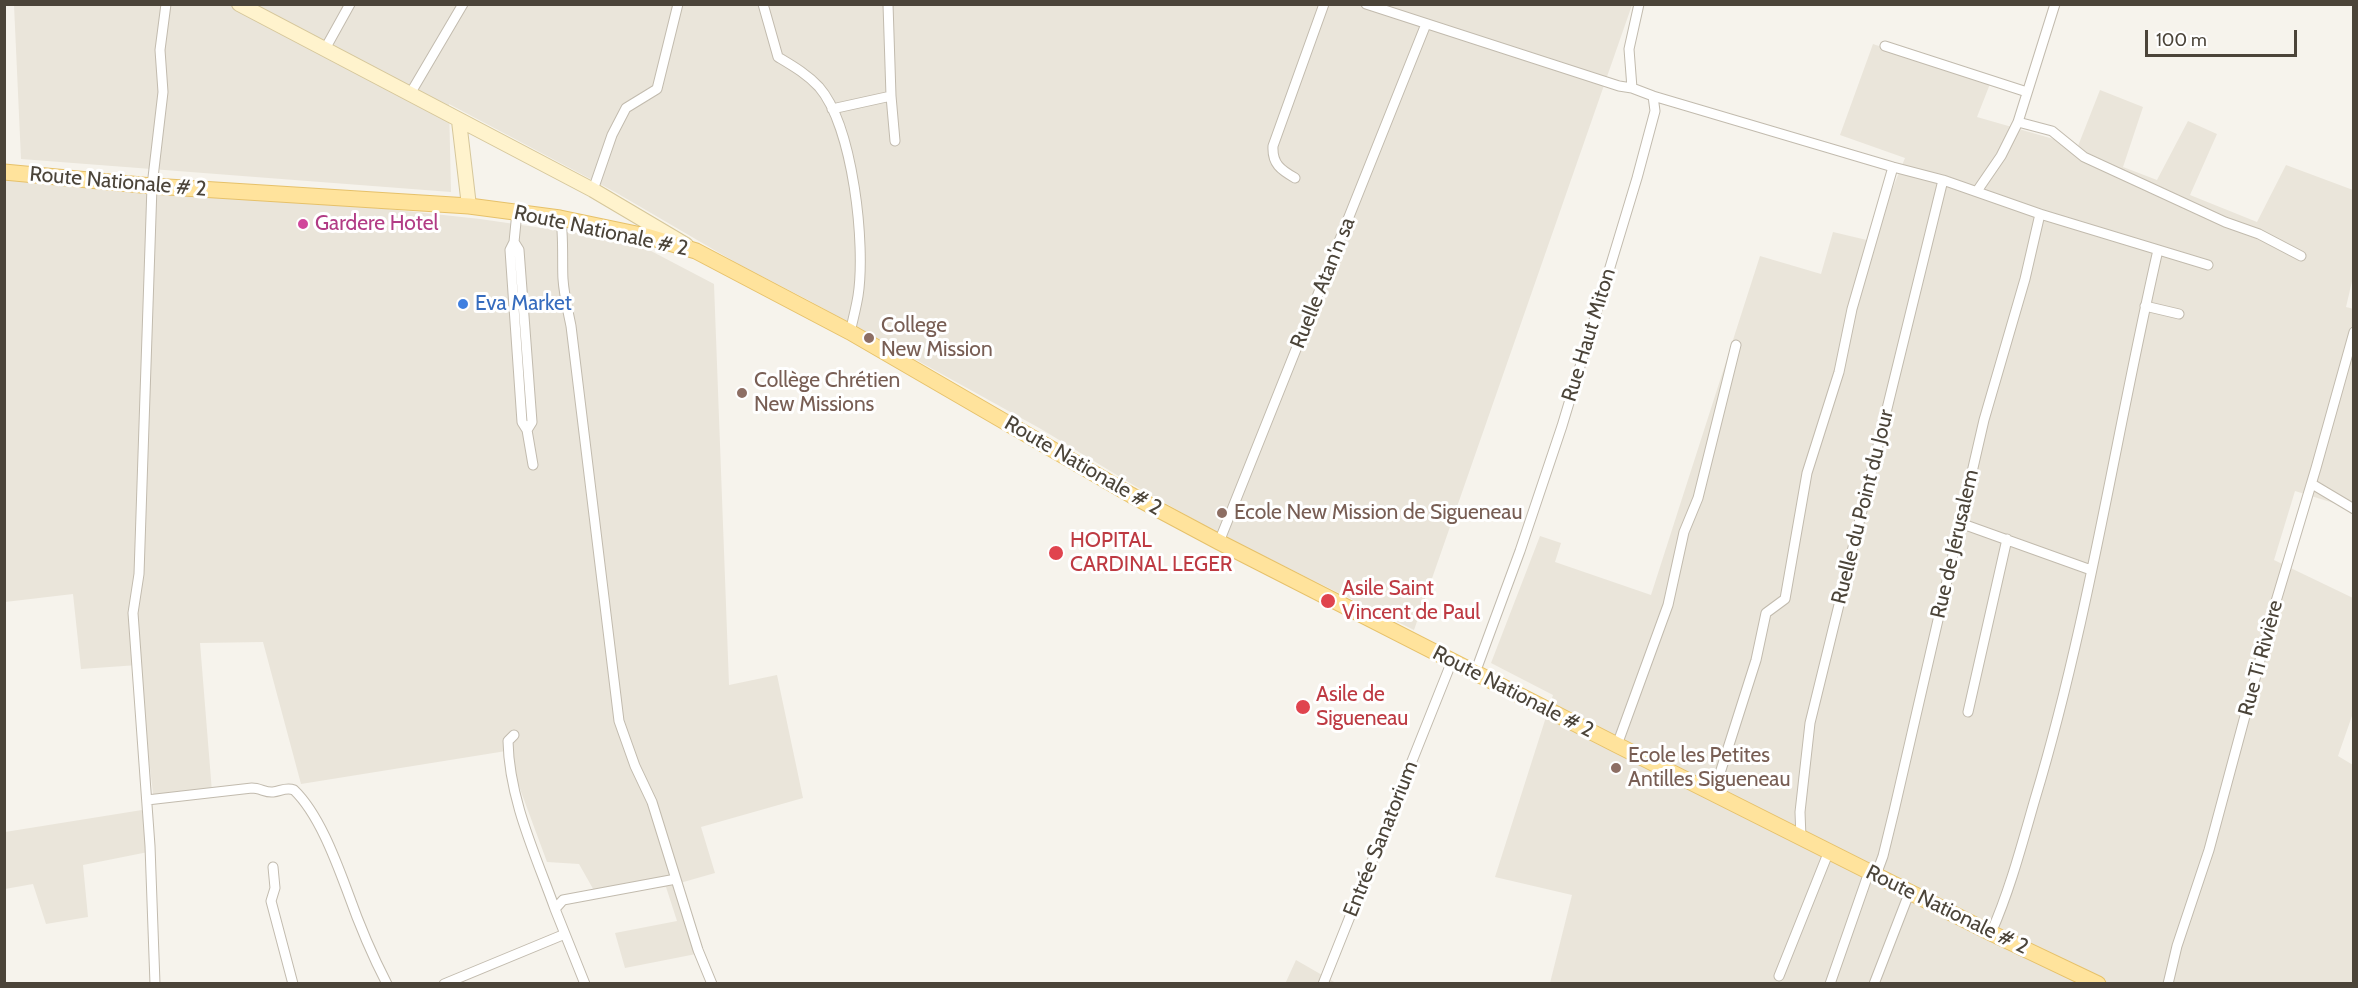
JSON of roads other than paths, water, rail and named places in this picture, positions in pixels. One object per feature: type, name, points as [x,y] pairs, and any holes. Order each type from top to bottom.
[{"type":"main road","points":[[240,5],[593,190],[696,250]]},
{"type":"main road","points":[[459,121],[469,206]]},
{"type":"main road","name":"Route Nationale # 2","points":[[4,172],[153,186],[469,206],[560,218],[646,236],[696,250],[850,332],[1131,495],[1220,542],[1801,838],[2098,984]]},
{"type":"street","points":[[155,984],[147,800],[133,613],[140,551],[153,186],[163,92],[160,50],[166,4]]},
{"type":"street","points":[[325,49],[350,4]]},
{"type":"street","points":[[410,94],[463,4]]},
{"type":"street","points":[[593,190],[612,135],[626,108],[657,89],[678,4]]},
{"type":"street","points":[[763,4],[778,57],[806,74],[820,88],[832,109],[848,153],[859,223],[858,294],[850,332]]},
{"type":"street","points":[[888,4],[895,141]]},
{"type":"street","points":[[1295,178],[1279,169],[1273,155],[1273,146],[1324,4]]},
{"type":"street","points":[[1366,4],[1618,86],[1632,88],[1943,180],[2040,214],[2208,265]]},
{"type":"street","points":[[1632,88],[1629,49],[1639,4]]},
{"type":"street","points":[[1977,191],[2001,156],[2018,122],[2055,4]]},
{"type":"street","name":"Ruelle Atan'n sa","points":[[1220,542],[1426,24]]},
{"type":"street","points":[[1885,46],[2027,92]]},
{"type":"street","points":[[832,109],[891,96]]},
{"type":"street","name":"Rue Haut Miton","points":[[1475,673],[1520,551],[1562,426],[1637,178],[1655,111],[1653,96]]},
{"type":"street","points":[[2018,122],[2052,131],[2084,157],[2225,222],[2259,234],[2301,256]]},
{"type":"street","points":[[1714,792],[1756,660],[1766,613],[1785,598],[1807,474],[1839,372],[1852,309],[1893,167]]},
{"type":"street","name":"Ruelle du Point du Jour","points":[[1801,838],[1800,812],[1810,723],[1943,180]]},
{"type":"street","points":[[517,213],[514,242],[519,250],[532,422],[526,430],[533,465]]},
{"type":"street","name":"Rue de Jérusalem","points":[[1830,984],[1889,834],[1984,420],[2025,279],[2040,214]]},
{"type":"street","points":[[560,218],[565,297],[571,326],[619,721],[635,766],[652,802],[698,950],[712,984]]},
{"type":"street","points":[[1992,933],[2003,905],[2053,739],[2158,250]]},
{"type":"street","points":[[2145,306],[2178,314]]},
{"type":"street","name":"Rue Ti Rivière","points":[[2168,984],[2177,946],[2209,850],[2274,608],[2312,484],[2354,332]]},
{"type":"street","points":[[1617,745],[1668,605],[1684,532],[1698,498],[1736,345]]},
{"type":"street","points":[[2312,484],[2354,509]]},
{"type":"street","points":[[1960,523],[2091,570]]},
{"type":"street","points":[[1968,712],[2007,539]]},
{"type":"street","name":"Entrée Sanatorium","points":[[1323,984],[1452,662]]},
{"type":"street","points":[[514,735],[507,741],[510,772],[524,824],[585,984]]},
{"type":"street","points":[[147,800],[252,788],[260,788],[269,792],[289,788],[294,790],[317,823],[387,984]]},
{"type":"street","points":[[1779,976],[1830,852]]},
{"type":"street","points":[[273,867],[275,888],[271,901],[293,984]]},
{"type":"street","points":[[555,909],[563,900],[676,879]]},
{"type":"street","points":[[1874,984],[1910,891]]},
{"type":"street","points":[[444,984],[565,934]]},
{"type":"place","name":"Gardere Hotel","points":[[303,224]]},
{"type":"place","name":"Eva Market","points":[[463,304]]},
{"type":"place","name":"College New Mission","points":[[869,338]]},
{"type":"place","name":"Collège Chrétien New Missions","points":[[742,393]]},
{"type":"place","name":"Ecole New Mission de Sigueneau","points":[[1222,513]]},
{"type":"place","name":"HOPITAL CARDINAL LEGER","points":[[1056,553]]},
{"type":"place","name":"Asile Saint Vincent de Paul","points":[[1328,601]]},
{"type":"place","name":"Asile de Sigueneau","points":[[1303,707]]},
{"type":"place","name":"Ecole les Petites Antilles Sigueneau","points":[[1616,768]]}]
